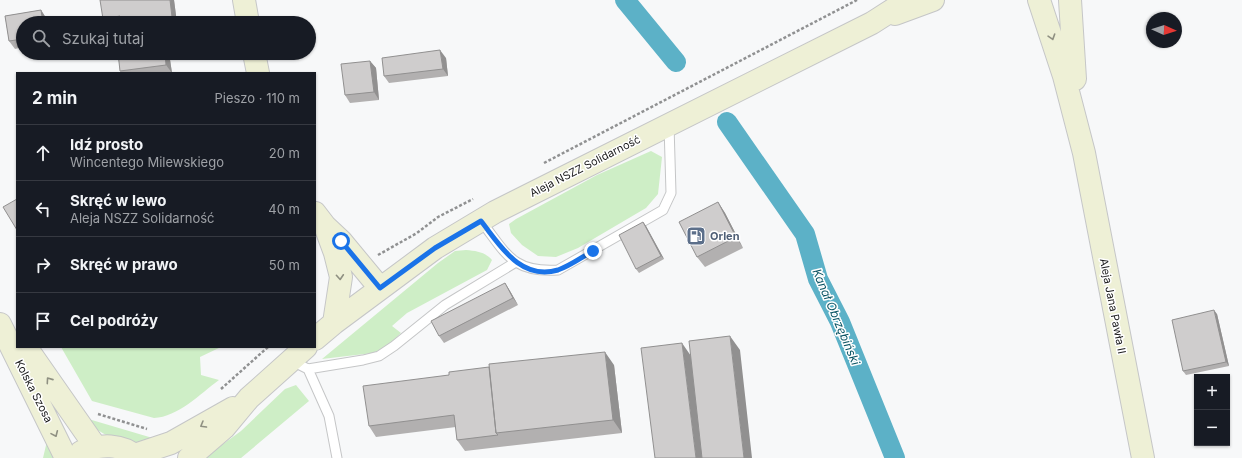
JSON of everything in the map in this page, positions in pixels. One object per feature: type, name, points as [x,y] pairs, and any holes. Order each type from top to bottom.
[{"type":"street","points":[[244,0],[247,16]]},
{"type":"street","name":"Aleja NSZZ Solidarność","points":[[872,23],[908,0]]},
{"type":"street","name":"Aleja NSZZ Solidarność","points":[[316,338],[380,288],[435,248],[481,221],[669,124],[872,23],[933,0]]},
{"type":"street","name":"Aleja Jana Pawła II","points":[[1039,0],[1064,76],[1084,153],[1143,458]]},
{"type":"street","name":"Aleja Jana Pawła II","points":[[1070,0],[1072,59],[1084,153]]},
{"type":"street","points":[[255,60],[258,72]]},
{"type":"street","points":[[320,220],[341,241],[380,288]]},
{"type":"street","points":[[320,220],[335,253],[341,277],[334,323]]},
{"type":"street","points":[[0,310],[16,333]]},
{"type":"street","name":"Kolska Szosa","points":[[0,324],[66,458]]},
{"type":"street","name":"Kolska Szosa","points":[[27,348],[95,446]]},
{"type":"street","points":[[74,458],[95,446],[122,448],[136,457],[171,444],[249,398],[301,359]]},
{"type":"street","points":[[189,458],[224,428],[249,398]]},
{"type":"lane","points":[[481,221],[511,259],[522,267],[541,271],[558,270],[663,210],[671,193],[669,124]]},
{"type":"lane","points":[[337,458],[329,416],[301,359],[357,361],[379,356],[394,346],[445,304],[516,262]]},
{"type":"path","points":[[217,394],[267,348]]},
{"type":"path","points":[[97,414],[149,429]]},
{"type":"green space","points":[[651,151],[662,157],[658,194],[646,208],[578,248],[556,257],[538,256],[522,245],[511,233],[509,224],[516,219],[597,175]]},
{"type":"green space","points":[[466,250],[480,252],[487,255],[492,260],[487,270],[407,313],[392,326],[401,333],[386,347],[373,353],[322,359],[438,263],[455,251]]},
{"type":"green space","points":[[62,348],[219,348],[200,357],[201,375],[219,380],[188,404],[172,414],[154,418],[92,401]]},
{"type":"green space","points":[[296,385],[309,401],[241,458],[204,458],[241,431],[285,389]]},
{"type":"green space","points":[[85,418],[156,439],[140,443],[125,442],[102,433]]},
{"type":"green space","points":[[47,441],[53,454],[53,458],[43,458]]},
{"type":"building","points":[[100,0],[170,0],[172,16],[120,16],[103,16]]},
{"type":"building","points":[[41,10],[42,16],[16,16],[16,40],[9,41],[5,16]]},
{"type":"building","points":[[440,50],[443,69],[384,76],[382,58]]},
{"type":"building","points":[[119,60],[166,60],[166,65],[120,71]]},
{"type":"building","points":[[370,61],[374,92],[345,95],[341,64]]},
{"type":"building","points":[[16,200],[16,228],[3,207]]},
{"type":"building","points":[[718,202],[736,237],[697,257],[679,222]]},
{"type":"building","points":[[643,222],[661,256],[636,269],[619,235]]},
{"type":"building","points":[[505,283],[513,298],[439,336],[431,321]]},
{"type":"building","points":[[1214,310],[1226,362],[1183,371],[1172,320]]},
{"type":"building","points":[[730,336],[744,458],[702,458],[689,341]]},
{"type":"building","points":[[682,343],[696,458],[655,458],[641,348]]},
{"type":"building","points":[[605,352],[613,420],[496,433],[489,364]]},
{"type":"building","points":[[489,367],[496,433],[498,435],[457,440],[454,415],[369,426],[363,386],[449,375],[449,372]]},
{"type":"waterway","name":"Kanał Obrzębiński","points":[[625,0],[676,62]]},
{"type":"waterway","name":"Kanał Obrzębiński","points":[[727,122],[805,234],[818,279],[840,322],[895,458]]},
{"type":"place","name":"Orlen","points":[[696,236]]},
{"type":"route","points":[[341,241],[380,288],[435,248],[481,221],[511,259],[522,267],[541,271],[558,270],[593,251]]}]
